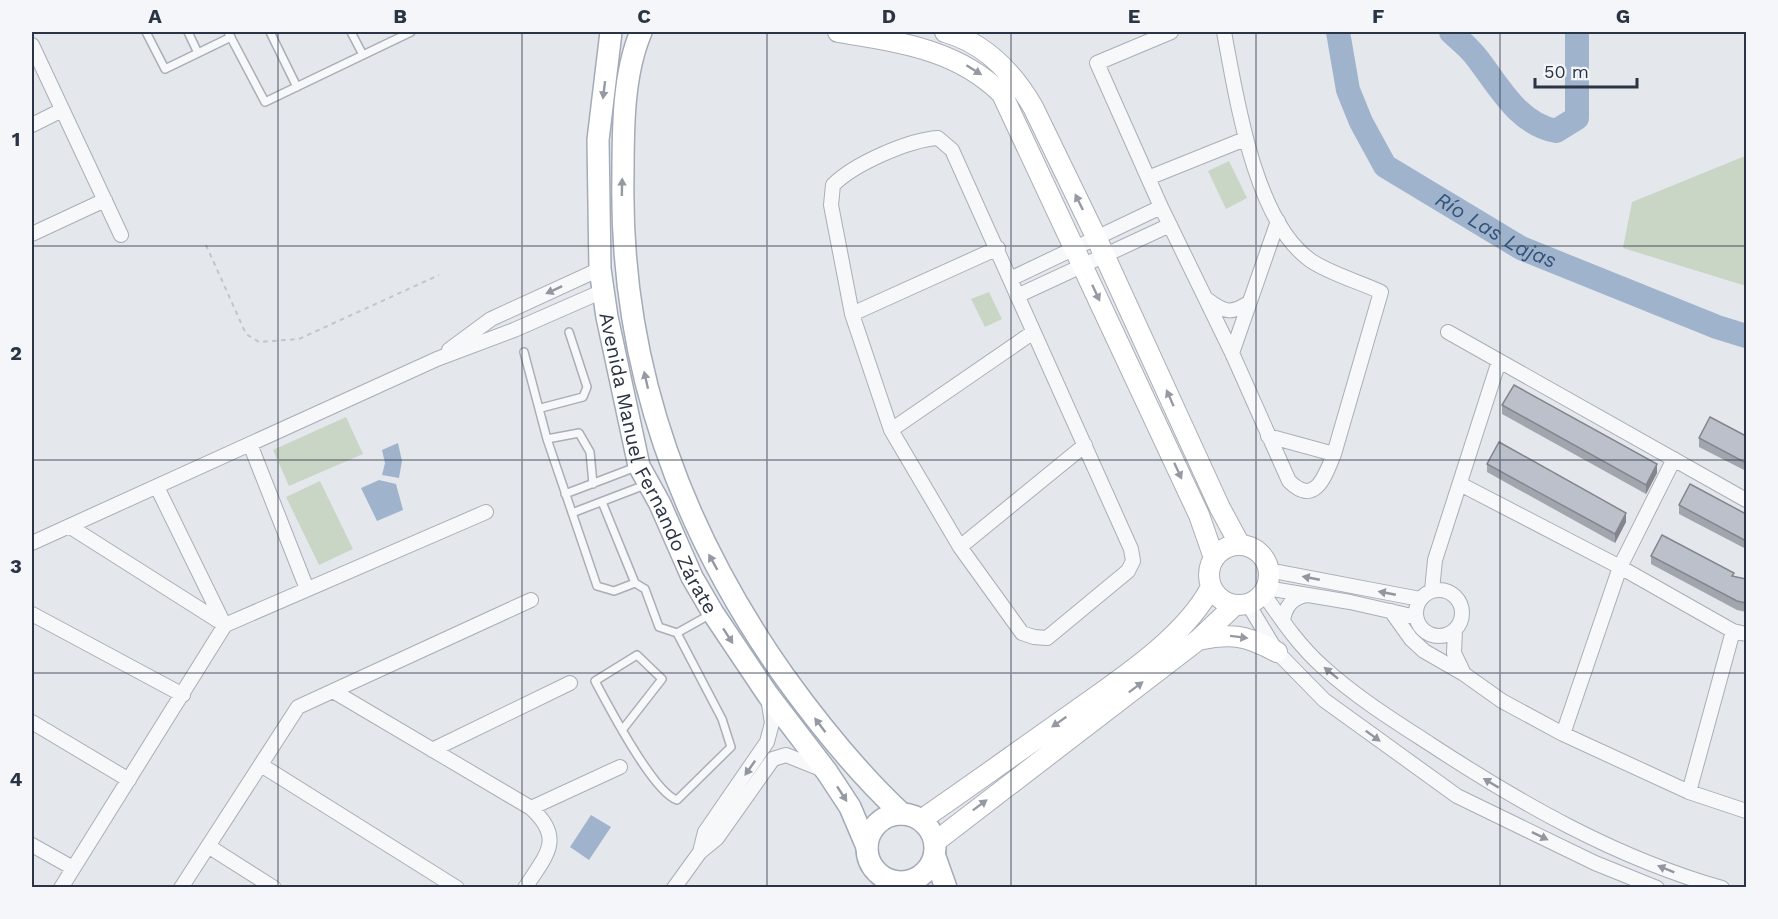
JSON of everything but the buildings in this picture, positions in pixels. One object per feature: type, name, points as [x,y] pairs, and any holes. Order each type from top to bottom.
[{"type":"main road","name":"Avenida Manuel Fernando Zárate","points":[[611,32],[598,140],[600,269],[644,475],[692,577],[713,613],[768,695],[827,772],[850,807],[867,847]]},
{"type":"main road","name":"Avenida Manuel Fernando Zárate","points":[[641,32],[636,44],[630,75],[624,142],[622,204],[626,271],[635,331],[653,411],[671,467],[710,558],[755,635],[839,750],[872,786],[912,817]]},
{"type":"main road","points":[[935,849],[923,874],[898,884],[878,872],[868,856],[867,847],[874,828],[882,820],[912,817],[932,833],[946,888]]},
{"type":"street","points":[[838,32],[902,43],[939,53],[986,78],[1002,94],[1198,515],[1214,558]]},
{"type":"street","points":[[945,32],[975,45],[995,58],[1022,88],[1105,255],[1220,508],[1240,545]]},
{"type":"street","points":[[1171,32],[1097,63],[1161,207],[1232,353],[1289,481],[1297,489],[1306,492],[1316,488],[1324,480],[1334,454],[1381,292],[1310,260],[1278,221],[1245,139],[1224,32]]},
{"type":"street","points":[[32,45],[122,235]]},
{"type":"street","points":[[32,125],[62,110]]},
{"type":"street","points":[[938,138],[952,150],[998,248],[1032,333],[1131,549],[1133,561],[1128,571],[1047,638],[1034,638],[1022,633],[960,547],[891,430],[852,314],[831,205],[833,185],[845,173],[922,139],[938,138]]},
{"type":"street","points":[[1148,177],[1245,139]]},
{"type":"street","points":[[32,234],[105,200]]},
{"type":"street","points":[[1010,279],[1161,207]]},
{"type":"street","points":[[1232,353],[1278,221]]},
{"type":"street","points":[[1017,296],[1170,225]]},
{"type":"street","points":[[852,314],[998,248]]},
{"type":"street","points":[[437,359],[491,319],[600,269]]},
{"type":"street","points":[[32,543],[437,359],[514,330],[603,291]]},
{"type":"street","points":[[1205,298],[1223,311],[1229,312],[1250,302]]},
{"type":"street","points":[[1448,332],[1746,500]]},
{"type":"street","points":[[891,430],[1032,333]]},
{"type":"street","points":[[1432,590],[1435,560],[1499,360]]},
{"type":"street","points":[[1268,436],[1334,454]]},
{"type":"street","points":[[250,444],[307,589]]},
{"type":"street","points":[[960,547],[1085,445]]},
{"type":"street","points":[[1563,734],[1620,567],[1674,459]]},
{"type":"street","points":[[1460,484],[1740,632],[1689,792]]},
{"type":"street","points":[[157,487],[225,626]]},
{"type":"street","points":[[61,888],[225,626],[486,512]]},
{"type":"street","points":[[69,526],[225,626]]},
{"type":"street","points":[[1277,652],[1256,592],[1259,552],[1240,545],[1221,551],[1214,558],[1209,578],[1211,587],[1225,602],[1256,592],[1336,583],[1420,599],[1432,590],[1452,593],[1461,603],[1462,618],[1455,630],[1454,653],[1464,674]]},
{"type":"street","points":[[1332,599],[1336,583]]},
{"type":"street","points":[[912,817],[1114,683],[1182,628],[1195,615],[1211,587]]},
{"type":"street","points":[[1256,592],[1323,667],[1372,706],[1482,778],[1539,812],[1628,854],[1722,888]]},
{"type":"street","points":[[935,849],[1256,592],[1308,595],[1391,611],[1419,623],[1434,635],[1442,636],[1455,630]]},
{"type":"street","points":[[1283,621],[1284,611],[1290,603],[1298,597],[1308,595]]},
{"type":"street","points":[[1420,599],[1419,623],[1424,651]]},
{"type":"street","points":[[182,888],[298,707],[531,600]]},
{"type":"street","points":[[1391,611],[1411,639],[1424,651],[1464,674],[1502,701],[1563,734],[1689,792],[1746,811]]},
{"type":"street","points":[[32,614],[183,695]]},
{"type":"street","points":[[1197,640],[1240,636],[1257,640],[1277,652],[1324,700],[1457,795],[1594,863],[1657,888]]},
{"type":"street","points":[[432,750],[570,682]]},
{"type":"street","points":[[333,691],[531,808],[544,820],[551,834],[549,850],[525,888]]},
{"type":"street","points":[[674,888],[700,852],[717,838],[768,754],[772,723],[768,695]]},
{"type":"street","points":[[32,722],[129,780]]},
{"type":"street","points":[[768,754],[786,755],[827,772]]},
{"type":"street","points":[[261,765],[457,888]]},
{"type":"street","points":[[531,808],[620,766]]},
{"type":"street","points":[[32,845],[73,868]]},
{"type":"street","points":[[208,846],[274,888]]},
{"type":"lane","points":[[146,32],[165,69],[230,34],[265,102],[363,55],[395,35],[411,32]]},
{"type":"lane","points":[[188,32],[198,53]]},
{"type":"lane","points":[[270,32],[297,87]]},
{"type":"lane","points":[[351,32],[363,55]]},
{"type":"lane","points":[[939,53],[945,32]]},
{"type":"lane","points":[[541,408],[583,397],[587,387],[569,332]]},
{"type":"lane","points":[[524,352],[541,408],[547,439],[597,586],[614,591],[635,583]]},
{"type":"lane","points":[[547,439],[579,433],[590,452],[593,484]]},
{"type":"lane","points":[[565,494],[593,484],[644,475]]},
{"type":"lane","points":[[572,513],[602,502],[644,475]]},
{"type":"lane","points":[[602,502],[635,583],[645,589],[659,627],[677,633],[722,719],[731,747],[677,800],[667,797],[652,779],[595,681],[637,655],[662,679],[623,729]]},
{"type":"lane","points":[[677,633],[713,613]]},
{"type":"path","points":[[206,244],[246,334],[259,342],[299,339],[439,275]]},
{"type":"green space","points":[[1746,151],[1746,286],[1623,248],[1632,202],[1745,156]]},
{"type":"green space","points":[[1229,161],[1247,198],[1226,209],[1208,171]]},
{"type":"green space","points":[[989,292],[1002,319],[985,327],[971,299]]},
{"type":"green space","points":[[346,417],[363,454],[289,486],[273,450]]},
{"type":"green space","points":[[320,481],[353,549],[319,565],[286,497]]},
{"type":"water","points":[[398,443],[402,461],[399,478],[382,475],[385,463],[382,450]]},
{"type":"water","points":[[379,480],[396,484],[403,510],[377,521],[361,488]]},
{"type":"water","points":[[591,815],[611,827],[589,860],[570,847]]},
{"type":"waterway","name":"Río Las Lajas","points":[[1338,32],[1348,90],[1361,122],[1385,166],[1521,248],[1717,327],[1746,336]]},
{"type":"waterway","name":"Río Las Lajas","points":[[1451,32],[1468,47],[1520,112],[1531,121],[1556,131],[1577,118],[1577,32]]}]
